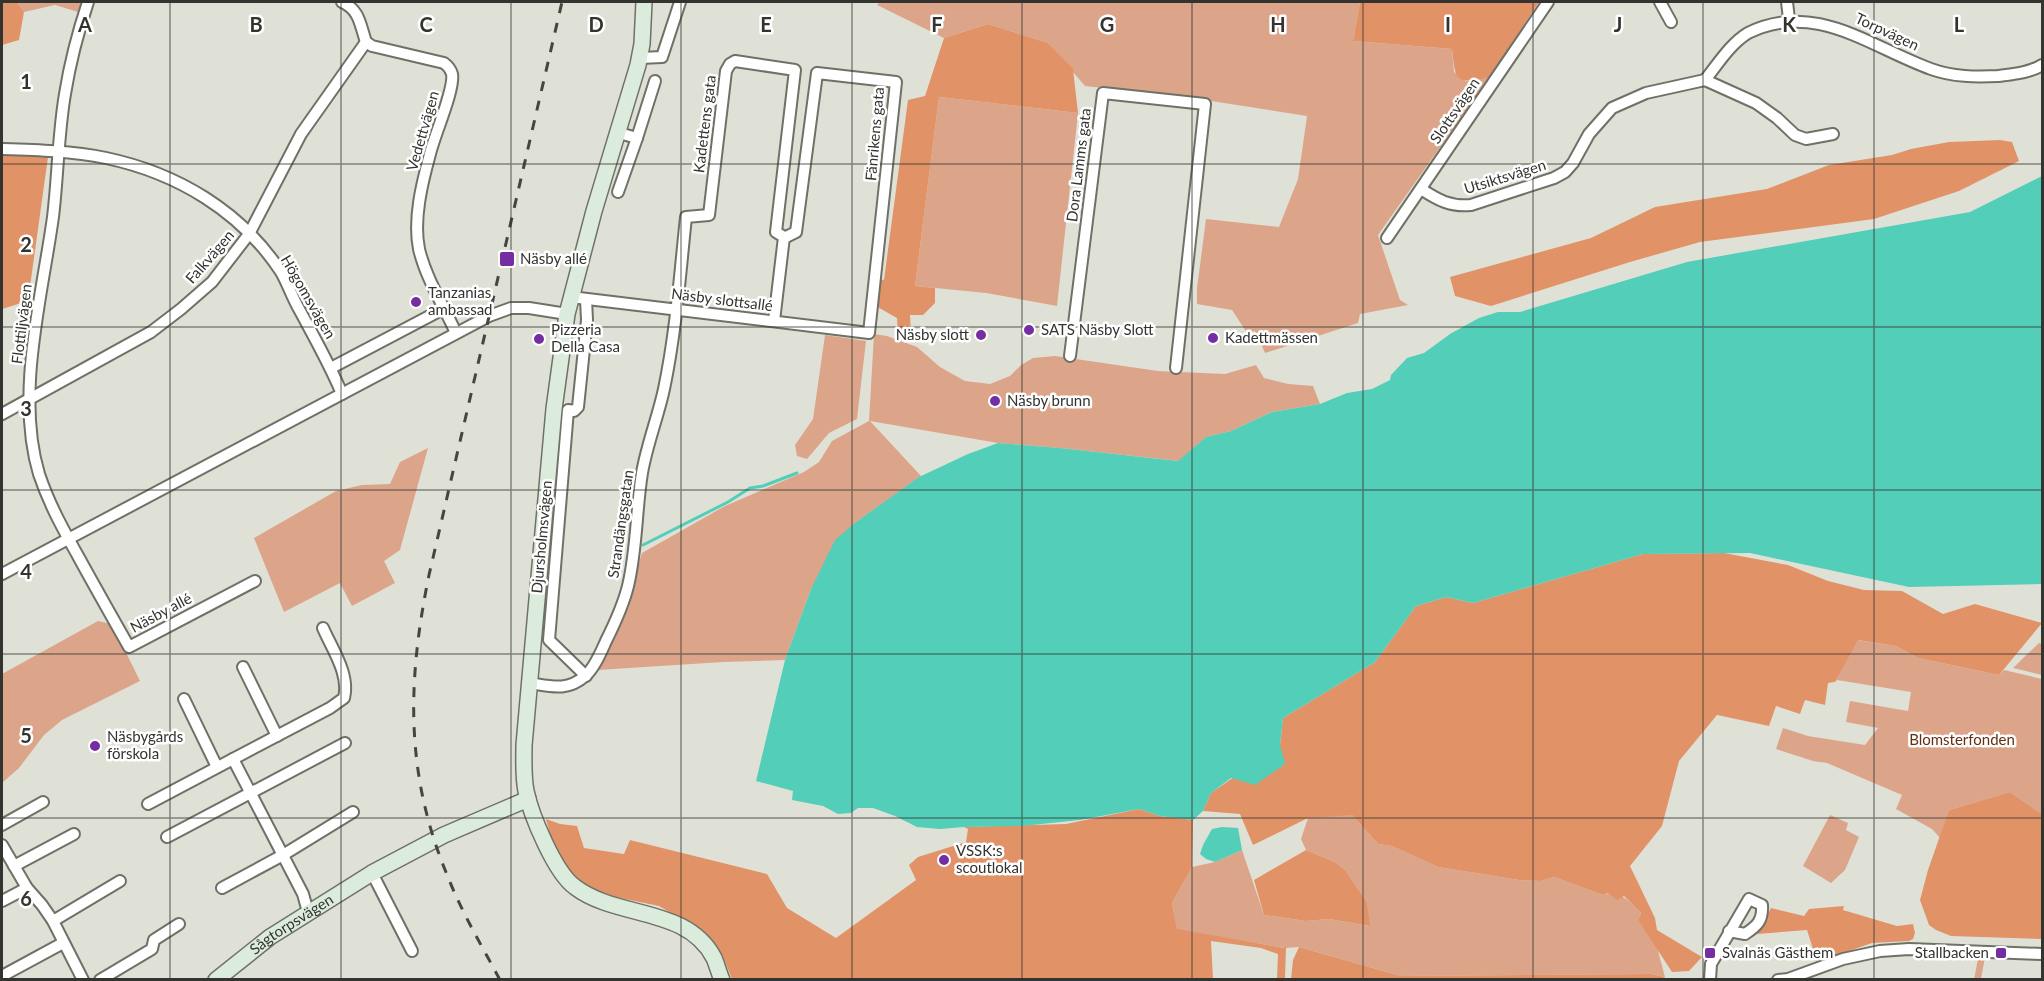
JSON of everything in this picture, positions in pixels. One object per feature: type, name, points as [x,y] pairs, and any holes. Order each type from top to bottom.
[{"type":"street","name":"Flottiljvägen","points":[[68,538],[58,522],[39,473],[34,451],[29,400],[38,308],[53,215],[65,96],[76,41],[87,2]]},
{"type":"street","points":[[342,2],[355,11],[366,42]]},
{"type":"street","name":"Djursholmsvägen","points":[[644,2],[640,58],[619,133],[579,298],[567,314],[557,378],[524,745],[528,800],[551,856],[574,886],[602,902],[667,919],[688,931],[700,940],[714,958],[722,980]]},
{"type":"street","points":[[640,58],[662,57],[680,2]]},
{"type":"street","name":"Slottsvägen","points":[[1387,238],[1548,2]]},
{"type":"street","points":[[1660,2],[1671,22]]},
{"type":"street","points":[[1787,2],[1789,19]]},
{"type":"street","name":"Torpvägen","points":[[1705,80],[1733,44],[1741,38],[1761,27],[1789,19],[1811,18],[1823,20],[1931,69],[1952,75],[1982,77],[2013,75],[2043,65]]},
{"type":"street","name":"Falkvägen","points":[[2,414],[151,332],[212,282],[249,234],[301,134],[366,42]]},
{"type":"street","name":"Vedettvägen","points":[[366,42],[372,46],[444,63],[453,76],[429,155],[419,203],[417,230],[420,250],[443,309],[456,333]]},
{"type":"street","name":"Kadettens gata","points":[[676,309],[686,217],[709,215],[726,71],[735,61],[795,70]]},
{"type":"street","points":[[795,70],[816,73],[796,232],[784,238],[776,232],[795,70]]},
{"type":"street","name":"Fänrikens gata","points":[[816,73],[896,82],[869,333]]},
{"type":"street","points":[[1705,80],[1756,103],[1795,135],[1806,139],[1833,134]]},
{"type":"street","name":"Utsiktsvägen","points":[[1421,189],[1447,204],[1460,206],[1471,205],[1554,178],[1565,172],[1572,164],[1589,134],[1612,108],[1629,99],[1655,91],[1698,84],[1705,80]]},
{"type":"street","points":[[618,192],[655,81]]},
{"type":"street","name":"Dora Lamms gata","points":[[1070,356],[1103,93],[1205,104],[1176,368]]},
{"type":"street","points":[[619,133],[637,138]]},
{"type":"street","name":"Högomsvägen","points":[[2,148],[106,158],[164,176],[219,206],[249,234],[281,273],[331,368],[342,394]]},
{"type":"street","points":[[774,321],[784,238]]},
{"type":"street","points":[[529,683],[564,688],[585,676],[549,640],[568,410],[574,411],[578,407],[587,320],[579,298]]},
{"type":"street","name":"Näsby slottsallé","points":[[579,298],[869,333]]},
{"type":"street","points":[[2,574],[489,316],[511,309],[529,308],[567,314]]},
{"type":"street","points":[[331,368],[443,309]]},
{"type":"street","name":"Strandängsgatan","points":[[585,676],[601,651],[618,616],[628,585],[642,475],[664,387],[676,309]]},
{"type":"street","name":"Näsby allé","points":[[68,538],[129,647],[255,581]]},
{"type":"street","points":[[148,804],[340,703],[344,698],[346,688],[342,670],[322,628]]},
{"type":"street","points":[[243,667],[277,736]]},
{"type":"street","points":[[184,699],[217,767]]},
{"type":"street","points":[[167,837],[345,742]]},
{"type":"street","points":[[233,759],[303,894],[308,912]]},
{"type":"street","name":"Sågtorpsvägen","points":[[224,978],[270,938],[372,873],[444,835],[528,800]]},
{"type":"street","points":[[2,825],[43,802]]},
{"type":"street","points":[[222,888],[283,855],[353,812]]},
{"type":"street","points":[[14,866],[74,834]]},
{"type":"street","points":[[2,845],[27,888],[53,921],[83,980]]},
{"type":"street","points":[[372,873],[412,951]]},
{"type":"street","points":[[53,921],[120,881]]},
{"type":"street","points":[[2,901],[27,888]]},
{"type":"street","points":[[100,980],[152,949],[154,940],[179,924]]},
{"type":"street","points":[[1710,980],[1711,964],[1729,931]]},
{"type":"street","points":[[2,976],[63,943]]},
{"type":"street","points":[[1778,980],[1788,979],[1843,959],[1880,951],[1909,949],[2043,954]]},
{"type":"green space","points":[[17,2],[81,2],[78,12],[55,5],[24,12]]},
{"type":"green space","points":[[880,2],[1360,2],[1353,41],[1452,49],[1454,72],[1466,81],[1489,78],[1378,235],[1400,300],[1408,305],[1360,314],[1358,323],[1265,353],[1255,331],[1247,333],[1232,310],[1197,304],[1206,219],[1279,227],[1298,179],[1307,116],[1205,100],[1085,86],[1048,43],[988,24],[944,38],[877,5]]},
{"type":"green space","points":[[939,97],[1078,113],[1057,306],[986,293],[915,286]]},
{"type":"green space","points":[[874,334],[887,336],[917,347],[940,367],[965,381],[990,384],[1010,376],[1021,365],[1033,358],[1055,356],[1158,371],[1225,374],[1256,365],[1264,378],[1288,384],[1313,386],[1320,404],[1272,412],[1231,431],[1206,437],[1179,461],[998,443],[870,421],[921,476],[856,522],[811,589],[785,660],[598,670],[616,636],[642,553],[725,506],[804,472],[819,462],[832,441],[869,421]]},
{"type":"green space","points":[[825,335],[866,341],[857,419],[829,433],[807,459],[797,456],[795,445],[813,419]]},
{"type":"green space","points":[[428,448],[400,550],[384,561],[395,583],[352,606],[340,583],[284,612],[254,538],[336,491],[362,485],[390,484],[400,462]]},
{"type":"green space","points":[[98,621],[112,624],[140,681],[62,720],[44,735],[19,768],[2,783],[2,674]]},
{"type":"green space","name":"Blomsterfonden","points":[[1857,640],[1896,646],[1918,658],[1999,675],[2004,670],[2042,679],[2042,814],[2010,792],[1949,810],[1940,838],[1932,829],[1896,809],[1902,795],[1827,763],[1776,749],[1783,728],[1808,736],[1865,745],[1878,728],[1846,722],[1850,701],[1908,711],[1911,692],[1837,680],[1835,682]]},
{"type":"green space","points":[[2039,643],[2042,644],[2042,675],[2013,668]]},
{"type":"green space","points":[[1352,815],[1378,844],[1392,846],[1438,867],[1519,880],[1541,881],[1554,877],[1603,895],[1619,895],[1641,913],[1638,920],[1657,947],[1665,977],[1651,974],[1401,976],[1299,947],[1285,948],[1177,930],[1172,903],[1192,867],[1215,862],[1242,850],[1264,915],[1306,921],[1329,919],[1369,926],[1367,902],[1345,870],[1335,862],[1306,850],[1301,839],[1308,818]]},
{"type":"green space","points":[[1830,815],[1848,823],[1846,830],[1859,837],[1845,870],[1831,883],[1803,866]]},
{"type":"green space","points":[[1985,957],[1981,979],[1974,980],[1978,958]]},
{"type":"shaded area","points":[[2,2],[17,2],[24,12],[19,40],[2,45]]},
{"type":"shaded area","points":[[1360,2],[1539,2],[1489,78],[1463,80],[1456,74],[1452,49],[1353,41]]},
{"type":"shaded area","points":[[988,24],[1048,43],[1073,69],[1078,113],[939,97],[915,286],[935,288],[935,303],[923,315],[910,315],[911,334],[898,333],[897,318],[874,305],[877,279],[884,280],[908,100],[925,96],[944,38]]},
{"type":"shaded area","points":[[2000,140],[2012,142],[2019,161],[1959,191],[1874,219],[1700,242],[1491,306],[1455,296],[1450,277],[1591,238],[1655,207],[1767,189],[1829,165],[1892,155],[1911,149],[1949,142]]},
{"type":"shaded area","points":[[2,152],[48,157],[28,301],[2,309]]},
{"type":"shaded area","points":[[1724,553],[1788,565],[1828,581],[1864,590],[1902,591],[1943,614],[1975,604],[2042,623],[1999,675],[1918,658],[1896,646],[1858,640],[1835,682],[1828,683],[1825,705],[1805,700],[1800,714],[1776,706],[1769,726],[1717,715],[1679,761],[1662,826],[1630,866],[1655,918],[1657,930],[1702,957],[1689,971],[1672,972],[1638,920],[1641,913],[1624,896],[1617,900],[1608,893],[1603,895],[1554,877],[1541,881],[1519,880],[1438,867],[1392,846],[1378,844],[1352,815],[1308,818],[1253,845],[1240,814],[1203,811],[1211,793],[1280,745],[1283,718],[1375,662],[1416,606],[1446,597],[1473,603],[1643,554]]},
{"type":"shaded area","points":[[2010,792],[2042,814],[2042,939],[1951,936],[1936,930],[1929,925],[1920,900],[1949,810]]},
{"type":"shaded area","points":[[1139,809],[1160,816],[1193,820],[1192,867],[1172,903],[1177,929],[1284,948],[1286,946],[1285,979],[1277,979],[1278,954],[1261,948],[1211,941],[1213,979],[732,979],[723,957],[693,926],[659,906],[591,892],[575,881],[552,842],[546,819],[577,826],[584,848],[624,854],[630,840],[767,874],[787,908],[836,938],[916,880],[909,865],[918,857],[966,842],[968,829],[964,827],[1066,824]]},
{"type":"shaded area","points":[[1306,850],[1335,862],[1345,870],[1367,902],[1370,926],[1329,919],[1306,921],[1264,915],[1254,880]]},
{"type":"shaded area","points":[[1844,906],[1843,910],[1897,926],[1913,924],[1915,933],[1913,939],[1872,943],[1817,962],[1807,930],[1757,934],[1771,908],[1804,916],[1809,909]]},
{"type":"shaded area","points":[[1299,947],[1401,976],[1651,974],[1665,977],[1662,980],[1291,979],[1293,960]]},
{"type":"water","points":[[2042,176],[2042,584],[1909,587],[1750,553],[1643,554],[1473,603],[1446,597],[1416,606],[1375,662],[1283,718],[1280,745],[1285,764],[1255,785],[1231,778],[1211,793],[1203,811],[1193,820],[1160,816],[1139,809],[1080,820],[1022,826],[940,829],[917,827],[873,808],[858,808],[851,813],[838,814],[823,806],[792,800],[793,791],[756,781],[785,660],[811,589],[835,540],[856,522],[919,477],[998,443],[1178,461],[1206,437],[1231,431],[1272,412],[1320,404],[1347,393],[1372,389],[1390,380],[1391,375],[1407,358],[1424,353],[1450,334],[1479,318],[1498,312],[1520,312],[1687,262],[1970,212]]},
{"type":"water","points":[[1238,828],[1242,850],[1215,862],[1206,859],[1200,854],[1203,845],[1212,829]]},
{"type":"waterway","points":[[643,545],[728,502],[750,488],[763,486],[797,473]]},
{"type":"railway","points":[[500,980],[472,929],[448,877],[434,839],[417,765],[414,691],[417,653],[429,575],[562,2]]},
{"type":"place","name":"Näsby allé","points":[[507,259]]},
{"type":"place","name":"Tanzanias ambassad","points":[[416,302]]},
{"type":"place","name":"SATS Näsby Slott","points":[[1029,330]]},
{"type":"place","name":"Näsby slott","points":[[981,335]]},
{"type":"place","name":"Kadettmässen","points":[[1213,338]]},
{"type":"place","name":"Pizzeria Della Casa","points":[[539,339]]},
{"type":"place","name":"Näsby brunn","points":[[995,401]]},
{"type":"place","name":"Näsbygårds förskola","points":[[95,746]]},
{"type":"place","name":"VSSK:s scoutlokal","points":[[944,860]]},
{"type":"place","name":"Svalnäs Gästhem","points":[[1710,953]]},
{"type":"place","name":"Stallbacken","points":[[2001,953]]}]
